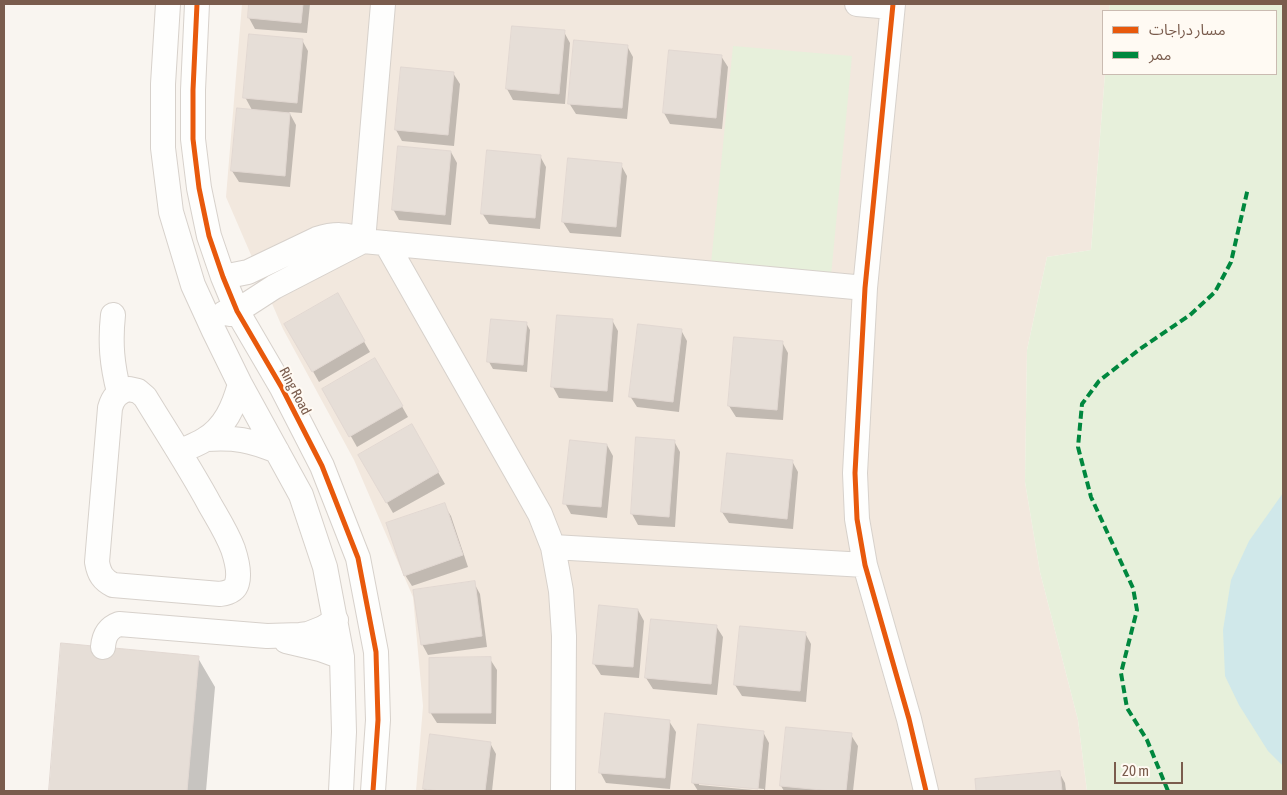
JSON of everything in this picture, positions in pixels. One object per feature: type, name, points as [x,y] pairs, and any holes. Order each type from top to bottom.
[{"type":"street","points":[[168,4],[162,148],[171,212],[193,285],[240,384],[301,495],[325,567],[342,657],[344,732],[341,791]]},
{"type":"street","name":"Ring Road","points":[[197,4],[193,139],[198,188],[209,236],[237,312],[282,388],[322,466],[358,558],[376,652],[378,720],[373,791]]},
{"type":"street","points":[[383,4],[374,242],[527,491],[540,514],[553,547],[561,591],[564,636],[563,791]]},
{"type":"street","points":[[857,4],[893,6],[865,288],[855,473],[858,519],[865,565],[909,719],[926,791]]},
{"type":"street","points":[[223,277],[248,272],[306,243],[328,236],[348,235],[374,242],[865,288]]},
{"type":"street","points":[[182,249],[192,258],[211,305],[216,310],[230,314],[237,312],[274,286],[374,242]]},
{"type":"street","points":[[113,315],[111,354],[120,392]]},
{"type":"street","points":[[179,452],[206,439],[220,427],[230,414],[240,384]]},
{"type":"street","points":[[129,389],[138,391],[145,397],[194,476],[228,538],[234,550],[237,583],[234,589],[227,593],[120,586],[107,582],[101,576],[97,562],[110,408],[113,398],[120,392],[129,389]]},
{"type":"street","points":[[206,439],[226,438],[244,440],[277,451]]},
{"type":"street","points":[[553,547],[865,565]]},
{"type":"street","points":[[102,647],[105,635],[113,626],[119,624],[267,636],[308,634],[336,620]]},
{"type":"street","points":[[267,636],[342,657]]},
{"type":"shaded area","points":[[242,4],[1110,4],[1109,10],[1102,10],[1102,75],[1105,75],[1091,250],[1047,257],[1027,350],[1025,482],[1040,572],[1078,720],[1087,791],[416,791],[423,706],[413,597],[354,460],[283,329],[226,197]]},
{"type":"green space","points":[[1110,4],[1283,4],[1283,791],[1087,791],[1078,720],[1040,572],[1025,482],[1027,350],[1047,257],[1091,250],[1105,75],[1277,75],[1277,10],[1109,10]]},
{"type":"green space","points":[[733,46],[852,56],[831,276],[711,263]]},
{"type":"water","points":[[1283,493],[1283,766],[1268,751],[1239,705],[1225,676],[1223,630],[1231,580],[1249,541]]},
{"type":"building","points":[[249,4],[303,4],[301,23],[248,18]]},
{"type":"building","points":[[512,26],[565,30],[559,94],[506,89]]},
{"type":"building","points":[[249,34],[303,39],[297,103],[243,98]]},
{"type":"building","points":[[574,40],[628,45],[622,108],[568,104]]},
{"type":"building","points":[[669,50],[722,55],[716,118],[663,113]]},
{"type":"building","points":[[401,67],[454,72],[448,135],[395,130]]},
{"type":"building","points":[[237,108],[290,113],[285,176],[231,171]]},
{"type":"building","points":[[398,146],[451,151],[445,215],[392,210]]},
{"type":"building","points":[[487,150],[541,155],[535,218],[481,214]]},
{"type":"building","points":[[568,158],[622,163],[616,227],[562,222]]},
{"type":"building","points":[[338,293],[365,341],[312,372],[284,324]]},
{"type":"building","points":[[557,315],[613,319],[607,391],[551,387]]},
{"type":"building","points":[[491,319],[527,322],[523,365],[487,362]]},
{"type":"building","points":[[638,324],[682,329],[673,402],[629,397]]},
{"type":"building","points":[[734,337],[783,341],[777,410],[728,406]]},
{"type":"building","points":[[375,358],[403,406],[349,437],[322,389]]},
{"type":"building","points":[[412,424],[439,472],[386,503],[358,455]]},
{"type":"building","points":[[636,437],[675,440],[669,517],[631,514]]},
{"type":"building","points":[[570,440],[607,444],[601,507],[563,504]]},
{"type":"building","points":[[727,453],[793,460],[787,519],[721,512]]},
{"type":"building","points":[[445,503],[463,555],[404,576],[386,523]]},
{"type":"building","points":[[475,581],[482,636],[421,645],[413,590]]},
{"type":"building","points":[[599,605],[638,609],[633,667],[593,664]]},
{"type":"building","points":[[651,619],[717,625],[711,684],[645,678]]},
{"type":"building","points":[[740,626],[806,632],[800,691],[734,685]]},
{"type":"building","points":[[61,643],[199,656],[187,791],[49,791]]},
{"type":"building","points":[[491,657],[491,713],[429,713],[429,658]]},
{"type":"building","points":[[605,713],[670,720],[665,778],[599,773]]},
{"type":"building","points":[[698,724],[764,731],[758,789],[692,783]]},
{"type":"building","points":[[786,727],[852,733],[846,791],[780,786]]},
{"type":"building","points":[[430,734],[491,742],[485,791],[423,789]]},
{"type":"building","points":[[1060,771],[1062,791],[976,791],[975,779]]},
{"type":"marked path","points":[[1168,791],[1147,740],[1127,708],[1121,673],[1137,610],[1133,588],[1091,497],[1078,447],[1082,404],[1099,381],[1140,349],[1190,315],[1215,292],[1231,262],[1248,188]]},
{"type":"cycle path","points":[[197,4],[193,139],[199,188],[209,236],[237,311],[282,388],[322,466],[358,558],[376,652],[378,720],[373,791]]},
{"type":"cycle path","points":[[893,4],[865,288],[855,473],[857,519],[865,565],[909,719],[926,791]]}]
